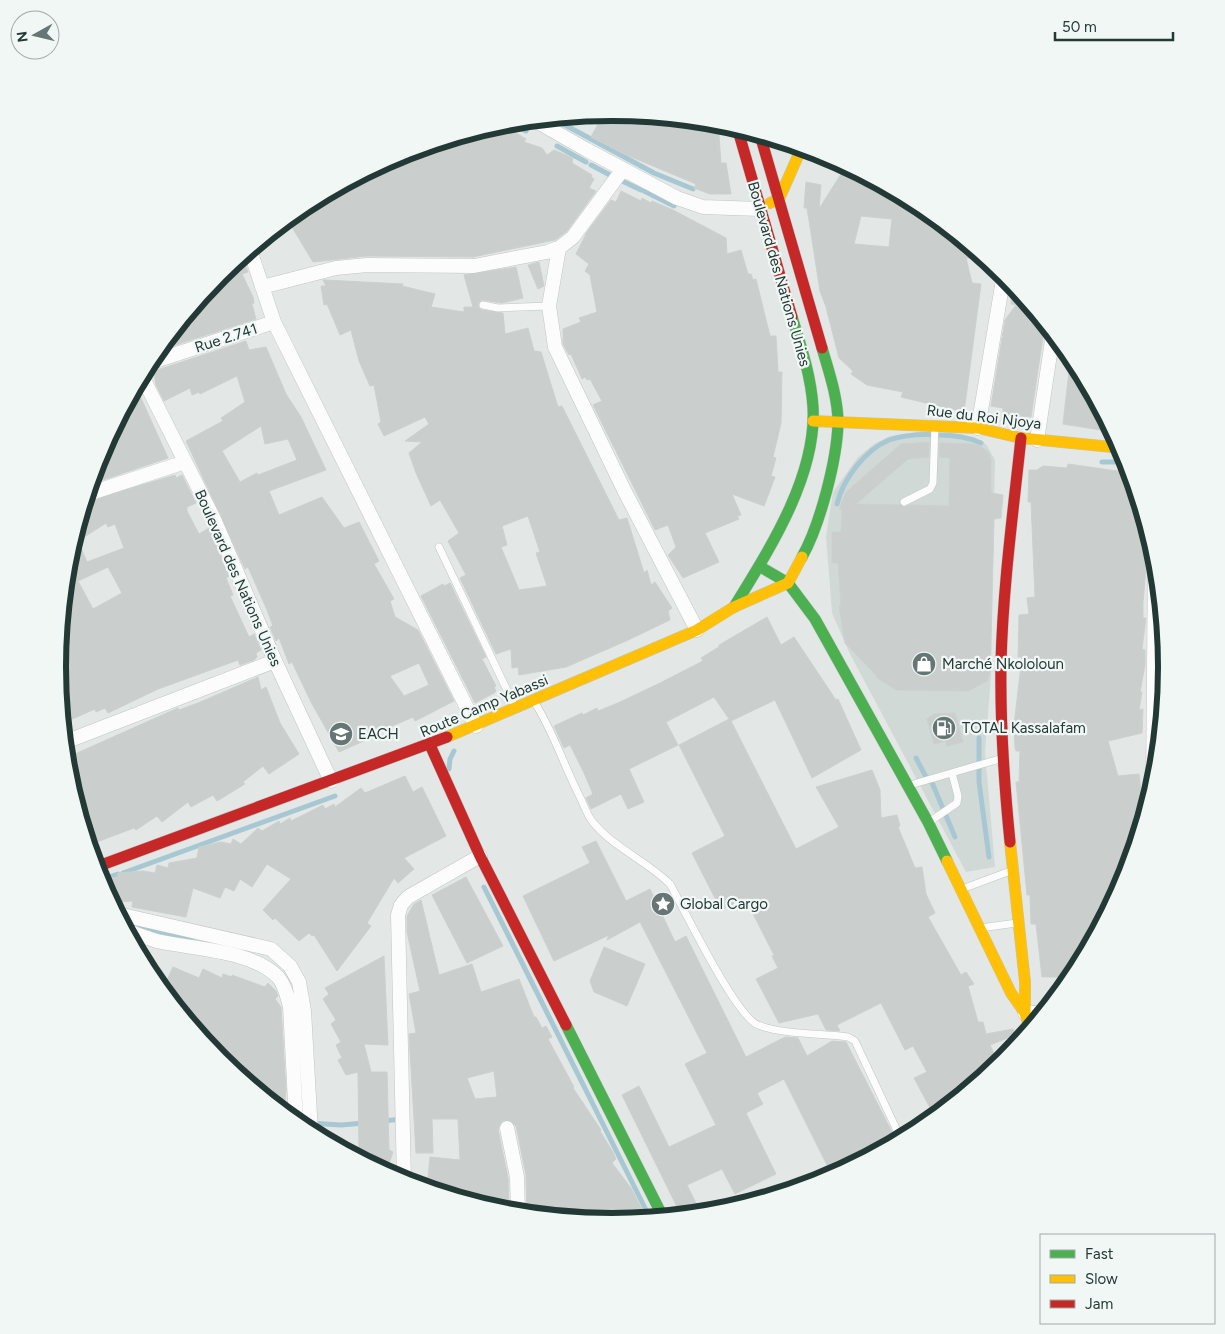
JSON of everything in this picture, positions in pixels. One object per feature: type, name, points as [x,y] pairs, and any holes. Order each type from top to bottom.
[{"type":"main road","name":"Boulevard des Nations Unies","points":[[734,606],[779,535],[806,461],[813,422],[811,392],[804,358],[739,136]]},
{"type":"main road","name":"Boulevard des Nations Unies","points":[[762,142],[833,389],[838,423],[832,469],[819,514],[809,545],[788,583]]},
{"type":"main road","points":[[760,209],[779,198],[799,154]]},
{"type":"main road","name":"Rue du Roi Njoya","points":[[813,422],[978,428],[1020,438],[1112,447]]},
{"type":"main road","points":[[1020,438],[1003,630],[1001,694],[1003,758],[1025,982],[1025,1013],[1028,1022]]},
{"type":"main road","points":[[759,566],[788,583],[816,619],[928,822],[1011,993],[1025,1013]]},
{"type":"main road","name":"Route Camp Yabassi","points":[[103,863],[430,745],[697,630],[734,606],[788,583]]},
{"type":"main road","points":[[430,745],[480,856],[660,1211]]},
{"type":"street","points":[[543,125],[677,198],[703,206],[760,209]]},
{"type":"street","points":[[262,287],[336,268],[367,265],[474,266],[559,248],[572,237],[594,211],[623,169]]},
{"type":"street","points":[[559,248],[549,306],[555,347],[624,490],[697,630]]},
{"type":"street","points":[[252,256],[274,322],[476,726]]},
{"type":"street","points":[[978,428],[1002,284]]},
{"type":"street","name":"Rue 2.741","points":[[162,359],[274,322]]},
{"type":"street","points":[[1037,440],[1052,342]]},
{"type":"street","name":"Boulevard des Nations Unies","points":[[146,383],[214,519],[275,661],[331,781]]},
{"type":"street","points":[[95,492],[185,462]]},
{"type":"street","points":[[1154,734],[1157,625]]},
{"type":"street","points":[[71,740],[275,661]]},
{"type":"street","points":[[404,1172],[398,915],[401,905],[408,897],[480,856]]},
{"type":"street","points":[[127,916],[271,950],[290,966],[298,982],[304,1011],[310,1122]]},
{"type":"street","points":[[136,933],[156,940],[252,961],[268,969],[279,978],[286,990],[290,1006],[295,1111]]},
{"type":"street","points":[[1025,1013],[1035,1013]]},
{"type":"street","points":[[507,1128],[517,1177],[518,1205]]},
{"type":"lane","points":[[483,305],[498,308],[549,306]]},
{"type":"lane","points":[[904,502],[930,489],[933,483],[935,425]]},
{"type":"lane","points":[[439,547],[516,709]]},
{"type":"lane","points":[[534,701],[549,725],[574,785],[592,821],[604,834],[655,869],[670,884],[737,1005],[755,1025],[774,1029],[848,1037],[855,1041],[898,1132]]},
{"type":"lane","points":[[908,786],[1003,758]]},
{"type":"lane","points":[[928,822],[957,803],[958,796],[952,773]]},
{"type":"lane","points":[[962,889],[1014,870]]},
{"type":"lane","points":[[980,928],[1018,923]]},
{"type":"shaded area","name":"Marché Nkololoun","points":[[927,432],[974,437],[986,444],[995,460],[991,676],[985,752],[995,867],[966,872],[849,652],[832,613],[826,536],[833,492],[858,457],[874,444],[890,436]]},
{"type":"building","points":[[593,122],[648,122],[684,125],[719,131],[721,163],[726,163],[731,194],[710,194],[694,188],[696,184],[622,153],[591,137],[598,124]]},
{"type":"building","points":[[511,130],[526,139],[524,142],[542,148],[547,155],[554,150],[573,158],[572,163],[592,175],[591,177],[594,179],[589,188],[596,191],[567,231],[555,240],[473,257],[367,256],[313,262],[291,226],[339,194],[371,177],[403,162],[471,139]]},
{"type":"building","points":[[842,172],[886,194],[916,213],[976,258],[966,258],[972,283],[981,284],[964,412],[901,397],[903,392],[867,385],[851,374],[853,371],[839,358],[820,291],[807,208],[804,208],[806,182],[821,185],[819,209]],"holes":[[[861,216],[892,219],[889,247],[854,244]]]},
{"type":"building","points":[[621,191],[641,201],[642,198],[673,210],[726,238],[727,254],[741,250],[748,274],[751,274],[753,280],[756,279],[770,336],[776,336],[778,372],[782,372],[781,423],[773,457],[776,458],[771,476],[775,477],[764,506],[732,494],[741,515],[737,516],[739,519],[705,533],[719,562],[683,578],[668,555],[676,547],[668,525],[655,530],[593,405],[602,401],[590,379],[587,380],[585,377],[582,379],[571,354],[569,355],[563,344],[563,329],[581,322],[579,318],[597,312],[590,275],[585,271],[589,264],[576,254],[587,232],[611,200],[616,202]]},
{"type":"building","points":[[539,262],[544,286],[538,289],[528,265]]},
{"type":"building","points":[[244,263],[248,272],[242,274],[253,297],[254,303],[252,304],[256,319],[170,347],[202,307]]},
{"type":"building","points":[[516,267],[523,298],[502,303],[482,300],[479,302],[478,307],[482,310],[503,313],[505,334],[528,328],[534,351],[541,352],[558,407],[562,406],[619,520],[627,518],[644,573],[647,570],[651,585],[655,582],[672,608],[668,611],[670,620],[566,667],[519,675],[518,667],[512,668],[511,649],[496,654],[460,578],[466,575],[448,541],[459,533],[440,500],[431,506],[409,453],[422,442],[405,441],[429,424],[425,417],[384,436],[378,424],[381,422],[374,385],[370,386],[359,361],[351,330],[340,335],[327,304],[324,305],[321,286],[326,286],[323,280],[403,284],[402,286],[435,294],[431,307],[464,312],[464,307],[473,307],[464,275]],"holes":[[[528,516],[540,552],[536,553],[547,586],[519,590],[501,547],[507,545],[502,526]]]},
{"type":"building","points":[[1012,295],[1044,331],[1031,417],[1003,416],[1003,408],[991,406],[1005,320],[1016,305],[1011,304]]},
{"type":"building","points":[[246,341],[249,350],[266,347],[286,394],[301,417],[326,470],[269,491],[279,515],[322,497],[344,528],[359,522],[379,561],[374,564],[394,599],[390,601],[395,617],[418,630],[454,701],[415,721],[413,717],[339,752],[311,702],[292,662],[289,664],[279,638],[276,641],[270,627],[273,626],[267,610],[248,567],[245,569],[186,441],[223,421],[221,418],[245,402],[237,376],[200,394],[199,392],[192,395],[190,388],[164,401],[156,385],[154,371]],"holes":[[[261,426],[265,444],[288,439],[297,460],[258,475],[257,473],[240,482],[222,451]],[[419,663],[429,685],[404,696],[390,676]]]},
{"type":"building","points":[[1069,368],[1086,394],[1105,431],[1063,424]]},
{"type":"building","points":[[139,394],[168,458],[99,481],[123,425]]},
{"type":"building","name":"Marché Nkololoun","points":[[929,442],[929,457],[908,459],[856,504],[900,505],[904,507],[910,505],[949,506],[950,458],[939,457],[940,443],[973,444],[980,446],[988,452],[991,459],[991,493],[1003,495],[1001,518],[994,519],[990,672],[987,681],[968,691],[896,690],[876,677],[845,643],[839,606],[841,605],[838,563],[832,563],[832,532],[841,532],[842,509],[839,509],[846,492],[901,444]]},
{"type":"building","points":[[1068,464],[1122,472],[1130,491],[1147,556],[1143,602],[1143,618],[1146,618],[1142,649],[1145,650],[1145,665],[1139,710],[1143,709],[1142,733],[1108,741],[1118,776],[1139,774],[1142,800],[1130,843],[1117,876],[1086,940],[1062,977],[1042,977],[1036,924],[1031,924],[1030,895],[1027,895],[1016,782],[1019,782],[1020,751],[1016,751],[1015,747],[1014,725],[1022,657],[1018,657],[1019,615],[1029,614],[1027,598],[1035,597],[1031,502],[1028,502],[1029,470],[1037,470],[1043,466],[1067,468]]},
{"type":"building","points":[[175,475],[176,478],[182,475],[196,503],[187,507],[187,511],[199,534],[209,528],[229,576],[226,578],[233,595],[230,596],[249,637],[254,634],[261,650],[256,653],[257,657],[254,660],[240,665],[238,660],[158,689],[108,713],[105,708],[96,712],[95,709],[69,720],[66,667],[67,631],[71,596],[80,546],[87,562],[124,548],[115,524],[108,527],[106,523],[82,538],[92,500]],"holes":[[[108,567],[122,593],[93,609],[78,581]]]},
{"type":"building","points":[[450,583],[486,657],[482,659],[496,686],[494,687],[496,691],[494,693],[475,703],[421,596],[443,584],[444,586]]},
{"type":"building","points":[[767,617],[781,645],[794,637],[836,700],[838,699],[861,750],[812,778],[775,700],[731,721],[796,849],[839,827],[816,787],[872,770],[880,790],[881,818],[897,815],[900,826],[898,827],[915,868],[922,867],[926,894],[935,913],[928,917],[961,975],[966,972],[974,984],[968,986],[978,1022],[983,1022],[986,1034],[1013,1029],[1015,1035],[990,1045],[995,1057],[973,1078],[931,1110],[914,1078],[927,1072],[913,1046],[905,1050],[881,1003],[837,1025],[840,1031],[826,1030],[818,1014],[779,1023],[756,979],[778,968],[772,956],[774,955],[745,898],[721,910],[692,853],[725,836],[679,745],[729,719],[714,697],[666,722],[678,745],[629,769],[644,802],[628,809],[621,794],[591,809],[586,798],[593,794],[584,773],[570,745],[564,748],[554,726],[582,713],[583,715],[597,708],[598,711],[618,703],[660,683],[703,661],[701,658],[719,647],[719,645]]},
{"type":"building","points":[[258,677],[261,690],[266,687],[280,723],[299,754],[269,774],[263,766],[243,782],[245,784],[217,801],[213,795],[191,807],[188,802],[162,822],[157,816],[136,830],[134,828],[95,843],[85,808],[74,755],[178,708],[179,710]]},
{"type":"building","points":[[955,713],[963,742],[947,746],[946,741],[934,744],[927,719],[934,714]]},
{"type":"building","points":[[405,776],[413,792],[422,787],[446,836],[404,858],[414,869],[398,883],[394,878],[367,923],[371,926],[337,971],[314,935],[312,936],[309,933],[299,941],[275,918],[273,920],[263,910],[291,879],[267,864],[252,887],[240,879],[234,891],[225,887],[220,898],[193,888],[186,917],[132,907],[133,901],[120,902],[109,878],[118,877],[118,873],[143,871],[155,873],[157,865],[168,868],[169,863],[197,858],[199,847],[221,842],[231,844],[233,839],[241,844],[258,828],[262,831],[279,821],[280,824],[290,818],[291,821],[323,805],[325,809],[334,804],[335,807],[361,788],[365,793]]},
{"type":"building","points":[[596,841],[626,901],[650,889],[675,942],[686,936],[746,1057],[785,1037],[798,1038],[807,1056],[832,1041],[846,1042],[894,1135],[829,1169],[784,1079],[757,1093],[763,1104],[746,1113],[776,1174],[735,1194],[722,1169],[687,1185],[698,1207],[678,1209],[622,1095],[639,1086],[669,1147],[716,1125],[685,1064],[707,1053],[640,922],[607,940],[609,935],[554,961],[523,896],[590,863],[582,847]]},
{"type":"building","points":[[466,877],[503,946],[467,963],[432,895]]},
{"type":"building","points":[[421,900],[439,975],[472,964],[481,992],[519,979],[534,1017],[536,1017],[542,1028],[546,1026],[552,1037],[548,1039],[573,1088],[613,1152],[616,1159],[612,1163],[631,1188],[644,1212],[577,1212],[527,1207],[526,1175],[516,1126],[509,1120],[502,1121],[498,1129],[508,1178],[509,1203],[471,1195],[428,1181],[430,1157],[460,1160],[458,1119],[432,1119],[433,1153],[416,1153],[409,1034],[416,1033],[409,994],[420,991],[407,932],[407,916],[414,904]],"holes":[[[494,1071],[497,1097],[475,1099],[467,1078]]]},
{"type":"building","points":[[604,947],[645,964],[627,1006],[594,992],[590,981]]},
{"type":"building","points":[[384,956],[388,1045],[364,1044],[371,1072],[387,1072],[389,1150],[393,1152],[388,1165],[359,1151],[358,1072],[346,1075],[338,1060],[342,1058],[336,1045],[341,1042],[331,1024],[336,1020],[323,999],[329,994],[325,988]]},
{"type":"building","points":[[173,967],[199,978],[203,969],[222,978],[223,974],[232,977],[232,975],[265,987],[268,983],[276,991],[278,996],[275,999],[281,1007],[286,1090],[285,1103],[252,1078],[226,1053],[179,1000],[164,979],[167,980]]},
{"type":"waterway","points":[[562,123],[654,173],[693,189]]},
{"type":"waterway","points":[[522,128],[526,131]]},
{"type":"waterway","points":[[557,146],[586,162]]},
{"type":"waterway","points":[[591,165],[610,175]]},
{"type":"waterway","points":[[622,181],[641,190]]},
{"type":"waterway","points":[[644,191],[674,206]]},
{"type":"waterway","points":[[837,504],[844,485],[856,466],[872,451],[889,440],[907,436],[950,435],[981,443]]},
{"type":"waterway","points":[[1102,462],[1119,462]]},
{"type":"waterway","points":[[979,738],[979,782],[989,857]]},
{"type":"waterway","points":[[449,769],[450,759],[454,751]]},
{"type":"waterway","points":[[916,758],[927,779],[930,778],[955,837]]},
{"type":"waterway","points":[[123,873],[335,796]]},
{"type":"waterway","points":[[109,877],[118,874]]},
{"type":"waterway","points":[[484,887],[647,1212]]},
{"type":"waterway","points":[[131,925],[193,941]]},
{"type":"waterway","points":[[383,1121],[402,1119]]},
{"type":"waterway","points":[[312,1123],[341,1125],[364,1123]]},
{"type":"traffic: fast","points":[[734,607],[762,561],[788,512],[799,486],[807,459],[812,433],[812,395],[805,361],[792,317]]},
{"type":"traffic: fast","points":[[802,557],[809,544],[821,510],[831,473],[837,438],[838,423],[833,385],[822,348]]},
{"type":"traffic: fast","points":[[759,566],[788,583],[815,619],[928,822],[947,861]]},
{"type":"traffic: fast","points":[[566,1025],[660,1211]]},
{"type":"traffic: slow","points":[[770,203],[779,199],[799,154]]},
{"type":"traffic: slow","points":[[813,421],[978,428],[1021,438],[1112,447]]},
{"type":"traffic: slow","points":[[447,737],[697,630],[734,607],[788,583],[802,557]]},
{"type":"traffic: slow","points":[[1010,842],[1025,982],[1025,1013]]},
{"type":"traffic: slow","points":[[947,861],[1011,993],[1025,1013],[1028,1022]]},
{"type":"traffic: jam","points":[[740,136],[792,317]]},
{"type":"traffic: jam","points":[[762,142],[822,348]]},
{"type":"traffic: jam","points":[[1010,842],[1003,752],[1001,662],[1006,578],[1021,438]]},
{"type":"traffic: jam","points":[[103,864],[447,737]]},
{"type":"traffic: jam","points":[[430,745],[480,856],[566,1025]]},
{"type":"place","name":"Marché Nkololoun","points":[[924,664]]},
{"type":"place","name":"TOTAL Kassalafam","points":[[944,728]]},
{"type":"place","name":"EACH","points":[[341,734]]},
{"type":"place","name":"Global Cargo","points":[[663,904]]}]
